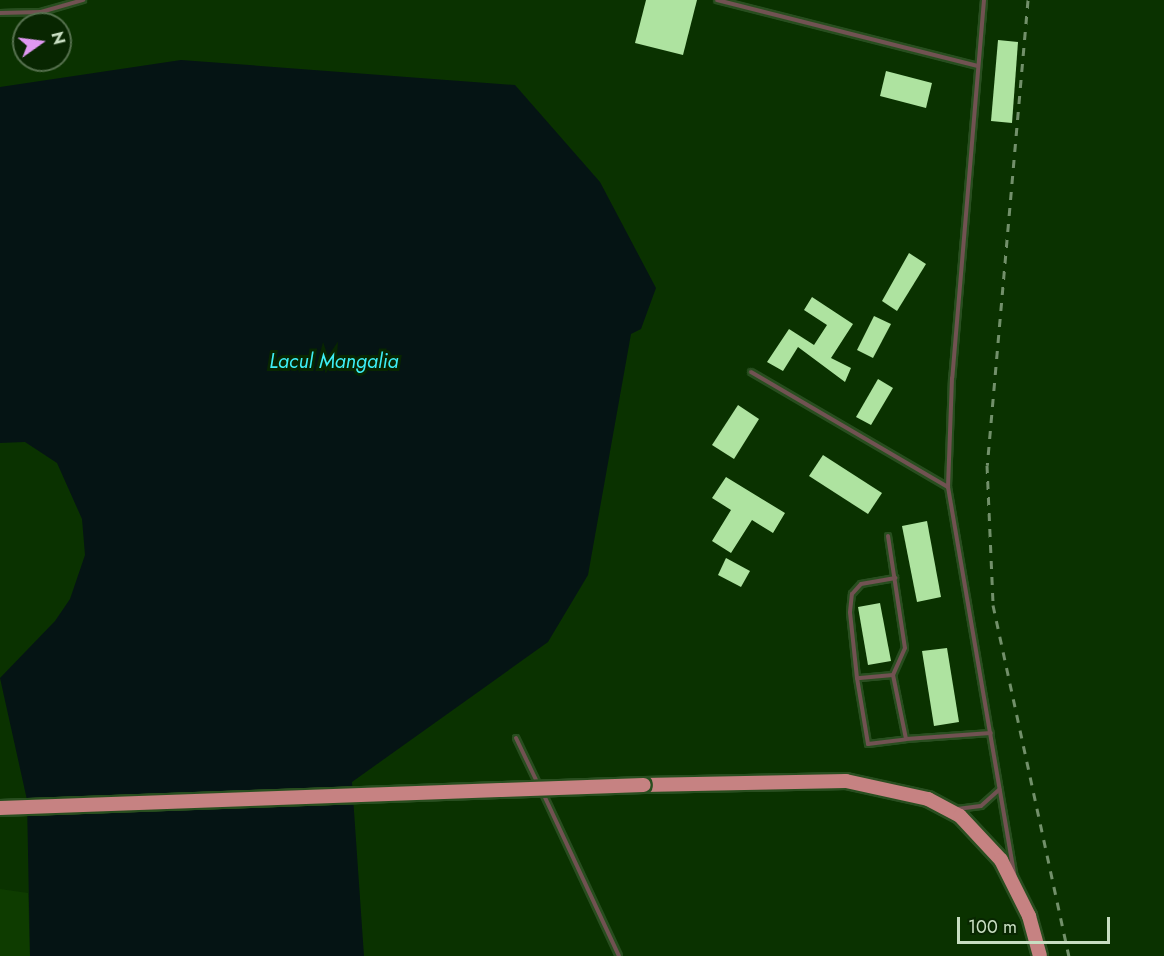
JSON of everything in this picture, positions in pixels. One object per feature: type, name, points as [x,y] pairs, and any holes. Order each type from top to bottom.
[{"type":"highway","points":[[0,808],[644,785],[846,781],[900,789],[948,809],[978,833],[1017,887],[1040,956]]},
{"type":"lane","points":[[0,13],[41,12],[83,0]]},
{"type":"lane","points":[[717,0],[978,66]]},
{"type":"lane","points":[[984,0],[952,378],[948,487],[1017,887]]},
{"type":"lane","points":[[751,372],[948,487]]},
{"type":"lane","points":[[888,536],[905,648],[893,675],[906,739]]},
{"type":"lane","points":[[895,578],[861,584],[852,594],[857,678],[868,744],[991,733]]},
{"type":"lane","points":[[857,678],[893,675]]},
{"type":"lane","points":[[516,738],[620,956]]},
{"type":"lane","points":[[948,809],[975,808],[1000,788]]},
{"type":"shaded area","points":[[0,889],[28,893],[30,956],[0,956]]},
{"type":"water","name":"Lacul Mangalia","points":[[181,60],[515,85],[600,182],[656,288],[641,329],[631,334],[588,575],[548,642],[352,782],[364,956],[30,956],[27,800],[0,678],[55,621],[70,599],[85,555],[82,519],[57,463],[25,442],[0,443],[0,87]]},
{"type":"building","points":[[646,0],[697,0],[683,55],[635,43]]},
{"type":"building","points":[[998,40],[1018,42],[1012,123],[991,121]]},
{"type":"building","points":[[886,71],[932,83],[926,108],[880,96]]},
{"type":"building","points":[[909,253],[926,264],[897,311],[882,301]]},
{"type":"building","points":[[812,297],[853,324],[831,358],[851,368],[845,382],[798,347],[783,371],[767,362],[789,329],[814,345],[827,325],[804,310]]},
{"type":"building","points":[[874,316],[891,324],[873,358],[857,350]]},
{"type":"building","points":[[878,379],[893,388],[871,425],[856,417]]},
{"type":"building","points":[[738,405],[759,419],[734,459],[712,445]]},
{"type":"building","points":[[823,455],[882,493],[868,514],[809,476]]},
{"type":"building","points":[[726,477],[785,513],[773,533],[752,520],[731,553],[712,541],[731,510],[712,498]]},
{"type":"building","points":[[927,521],[941,597],[917,602],[902,526]]},
{"type":"building","points":[[726,558],[750,571],[741,587],[718,575]]},
{"type":"building","points":[[880,603],[891,661],[868,665],[858,607]]},
{"type":"building","points":[[947,648],[959,722],[934,726],[922,651]]},
{"type":"railway","points":[[1028,0],[987,465],[993,605],[1069,956]]}]
